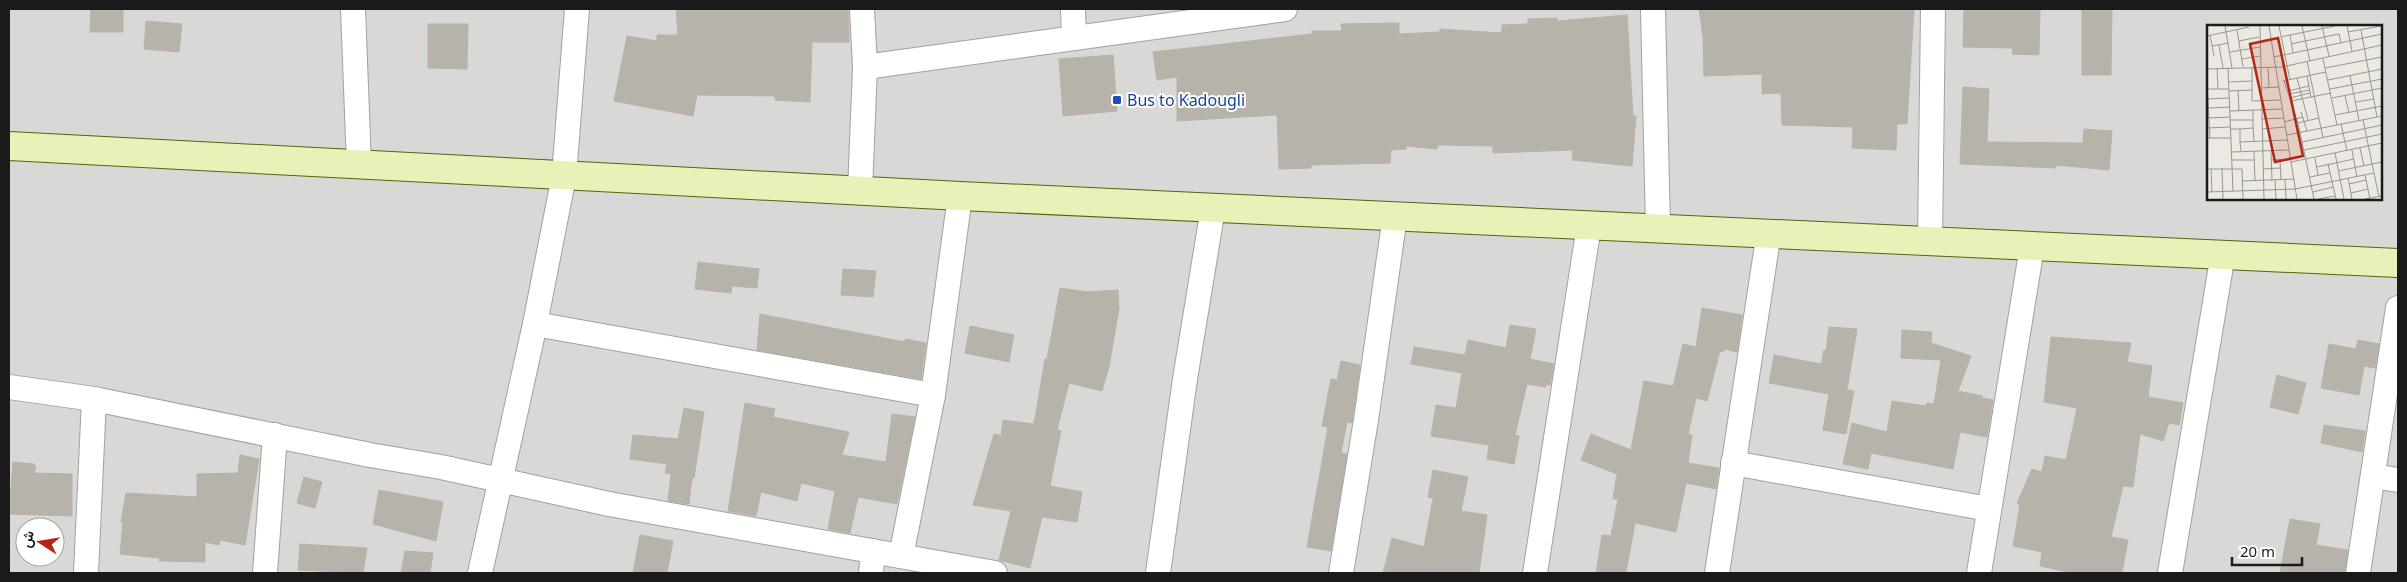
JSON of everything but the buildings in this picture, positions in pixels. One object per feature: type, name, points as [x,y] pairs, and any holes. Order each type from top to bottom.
[{"type":"main road","points":[[9,146],[960,196],[1589,226],[1769,232],[2032,247],[2398,263]]},
{"type":"street","points":[[353,9],[359,165]]},
{"type":"street","points":[[480,573],[535,324],[564,176],[577,9]]},
{"type":"street","points":[[860,190],[864,67],[862,9]]},
{"type":"street","points":[[1073,9],[1074,38]]},
{"type":"street","points":[[864,67],[1074,38],[1135,19],[1285,9]]},
{"type":"street","points":[[1653,9],[1658,229]]},
{"type":"street","points":[[1930,241],[1933,9]]},
{"type":"street","points":[[901,556],[932,395],[960,196]]},
{"type":"street","points":[[1158,573],[1185,379],[1213,208]]},
{"type":"street","points":[[1341,573],[1366,420],[1395,216]]},
{"type":"street","points":[[1535,573],[1589,226]]},
{"type":"street","points":[[1717,573],[1769,232]]},
{"type":"street","points":[[1979,573],[2032,247]]},
{"type":"street","points":[[2170,573],[2223,254]]},
{"type":"street","points":[[2358,573],[2398,308]]},
{"type":"street","points":[[535,324],[932,395]]},
{"type":"street","points":[[9,387],[94,399],[501,480],[872,562],[901,556],[995,573]]},
{"type":"street","points":[[86,573],[94,399]]},
{"type":"street","points":[[265,573],[275,435]]},
{"type":"street","points":[[1733,463],[1990,509]]},
{"type":"street","points":[[2373,476],[2398,480]]},
{"type":"shaded area","points":[[9,9],[2398,9],[2398,573],[9,573]]},
{"type":"place","name":"Bus to Kadougli","points":[[1117,100]]}]
